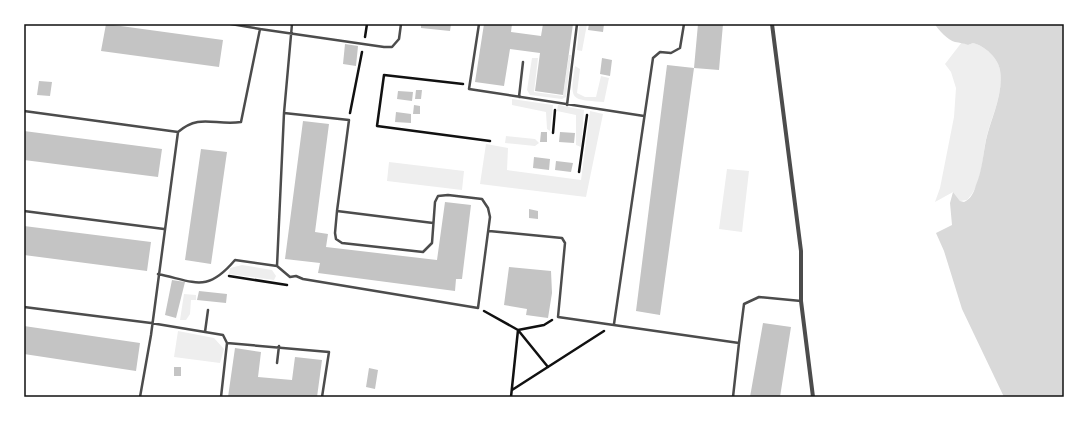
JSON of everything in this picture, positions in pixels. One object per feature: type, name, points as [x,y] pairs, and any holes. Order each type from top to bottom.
[{"type":"street","points":[[772,24],[801,251],[801,301],[813,397]]},
{"type":"lane","points":[[231,24],[384,48],[392,47],[399,39],[401,24]]},
{"type":"lane","points":[[277,266],[284,113],[292,24]]},
{"type":"lane","points":[[479,24],[469,89],[644,116]]},
{"type":"lane","points":[[567,105],[577,24]]},
{"type":"lane","points":[[614,324],[653,58],[660,52],[671,53],[680,48],[684,24]]},
{"type":"lane","points":[[24,110],[178,132],[197,121],[230,124],[241,122],[260,28]]},
{"type":"lane","points":[[519,97],[523,62]]},
{"type":"lane","points":[[158,274],[200,283],[212,282],[225,272],[235,260],[277,266],[290,277],[296,276],[302,279],[478,308],[490,217],[488,208],[482,199],[448,194],[438,196],[435,202],[432,243],[423,252],[342,243],[336,239],[335,233],[349,120],[284,113]]},
{"type":"lane","points":[[140,397],[178,132]]},
{"type":"lane","points":[[337,211],[433,224]]},
{"type":"lane","points":[[24,212],[164,229]]},
{"type":"lane","points":[[489,231],[562,238],[565,243],[558,317],[739,343]]},
{"type":"lane","points":[[733,397],[744,304],[759,297],[801,301]]},
{"type":"lane","points":[[24,307],[151,323],[223,335],[227,343],[221,397]]},
{"type":"lane","points":[[206,332],[208,310]]},
{"type":"lane","points":[[227,343],[279,346],[329,352],[322,397]]},
{"type":"lane","points":[[277,363],[279,346]]},
{"type":"path","points":[[349,120],[367,24]]},
{"type":"path","points":[[470,85],[384,75],[377,126],[490,141]]},
{"type":"path","points":[[553,133],[556,103]]},
{"type":"path","points":[[579,172],[588,108]]},
{"type":"path","points":[[478,308],[518,330],[548,367]]},
{"type":"path","points":[[518,330],[544,325],[558,317]]},
{"type":"path","points":[[512,390],[614,324]]},
{"type":"path","points":[[511,397],[518,330]]},
{"type":"shaded area","points":[[581,24],[587,24],[582,51],[577,50],[579,27]]},
{"type":"shaded area","points":[[935,24],[1064,24],[1064,397],[1004,397],[962,309],[944,251],[936,233],[952,225],[950,203],[953,192],[960,201],[964,202],[970,197],[974,190],[981,169],[988,132],[999,97],[1001,79],[997,61],[990,53],[973,43],[968,45],[952,41],[938,29]]},
{"type":"shaded area","points":[[962,42],[968,45],[973,43],[982,47],[997,61],[1001,79],[999,97],[986,139],[979,180],[972,194],[967,200],[960,201],[953,192],[935,202],[940,188],[954,117],[956,88],[951,72],[945,64]]},
{"type":"shaded area","points":[[569,55],[571,55],[566,97],[562,99],[530,95],[527,90],[532,58],[538,58],[534,92],[563,96]]},
{"type":"shaded area","points":[[575,66],[580,69],[577,93],[585,97],[596,97],[601,76],[609,78],[604,102],[578,99],[574,96],[572,86]]},
{"type":"shaded area","points":[[512,99],[553,105],[550,131],[547,129],[546,112],[512,105]]},
{"type":"shaded area","points":[[558,105],[584,110],[581,147],[576,145],[576,115],[557,111]]},
{"type":"shaded area","points":[[590,111],[603,114],[586,197],[480,184],[486,144],[508,148],[507,170],[581,180]]},
{"type":"shaded area","points":[[506,136],[535,139],[539,143],[535,146],[505,143]]},
{"type":"shaded area","points":[[389,162],[464,171],[462,190],[387,181]]},
{"type":"shaded area","points":[[727,169],[749,171],[742,232],[719,229]]},
{"type":"shaded area","points":[[242,265],[272,270],[276,276],[274,280],[229,274],[230,268]]},
{"type":"shaded area","points":[[184,294],[196,295],[196,300],[191,300],[190,314],[186,320],[180,320]]},
{"type":"shaded area","points":[[178,331],[214,338],[224,349],[220,363],[174,357]]},
{"type":"building","points":[[106,24],[223,40],[219,67],[101,51]]},
{"type":"building","points":[[421,24],[451,24],[450,31],[421,28]]},
{"type":"building","points":[[484,24],[512,24],[511,32],[541,36],[543,24],[573,24],[563,95],[535,91],[540,53],[510,49],[504,86],[475,82]]},
{"type":"building","points":[[589,24],[604,24],[603,32],[588,30]]},
{"type":"building","points":[[698,24],[723,24],[719,70],[694,68]]},
{"type":"building","points":[[345,44],[358,46],[356,66],[343,64]]},
{"type":"building","points":[[602,58],[612,60],[610,76],[600,74]]},
{"type":"building","points":[[667,65],[694,68],[660,315],[636,311]]},
{"type":"building","points":[[39,81],[52,82],[50,96],[37,95]]},
{"type":"building","points":[[416,90],[422,90],[421,99],[415,99]]},
{"type":"building","points":[[398,91],[413,92],[412,101],[397,99]]},
{"type":"building","points":[[414,105],[420,106],[420,114],[413,114]]},
{"type":"building","points":[[396,112],[411,114],[411,123],[395,122]]},
{"type":"building","points":[[303,121],[329,124],[315,232],[328,234],[326,247],[437,260],[445,202],[471,205],[462,279],[456,279],[455,291],[318,273],[320,263],[285,259]]},
{"type":"building","points":[[24,131],[162,149],[158,177],[24,160]]},
{"type":"building","points":[[541,132],[547,132],[547,142],[540,142]]},
{"type":"building","points":[[560,132],[575,133],[574,143],[559,142]]},
{"type":"building","points":[[201,149],[227,152],[211,264],[185,260]]},
{"type":"building","points":[[534,157],[550,159],[549,170],[533,168]]},
{"type":"building","points":[[556,161],[573,163],[571,172],[555,170]]},
{"type":"building","points":[[529,209],[538,211],[538,219],[529,218]]},
{"type":"building","points":[[24,226],[151,242],[147,271],[24,255]]},
{"type":"building","points":[[509,267],[551,271],[552,293],[548,318],[526,315],[527,309],[504,305]]},
{"type":"building","points":[[172,280],[185,282],[176,318],[165,315]]},
{"type":"building","points":[[199,291],[227,294],[226,303],[197,300]]},
{"type":"building","points":[[763,323],[791,327],[780,397],[750,397]]},
{"type":"building","points":[[24,326],[140,343],[136,371],[24,354]]},
{"type":"building","points":[[235,348],[261,352],[258,377],[292,380],[295,357],[322,360],[317,397],[228,397]]},
{"type":"building","points":[[174,367],[181,367],[181,376],[174,376]]},
{"type":"building","points":[[369,368],[378,370],[375,389],[366,387]]}]
